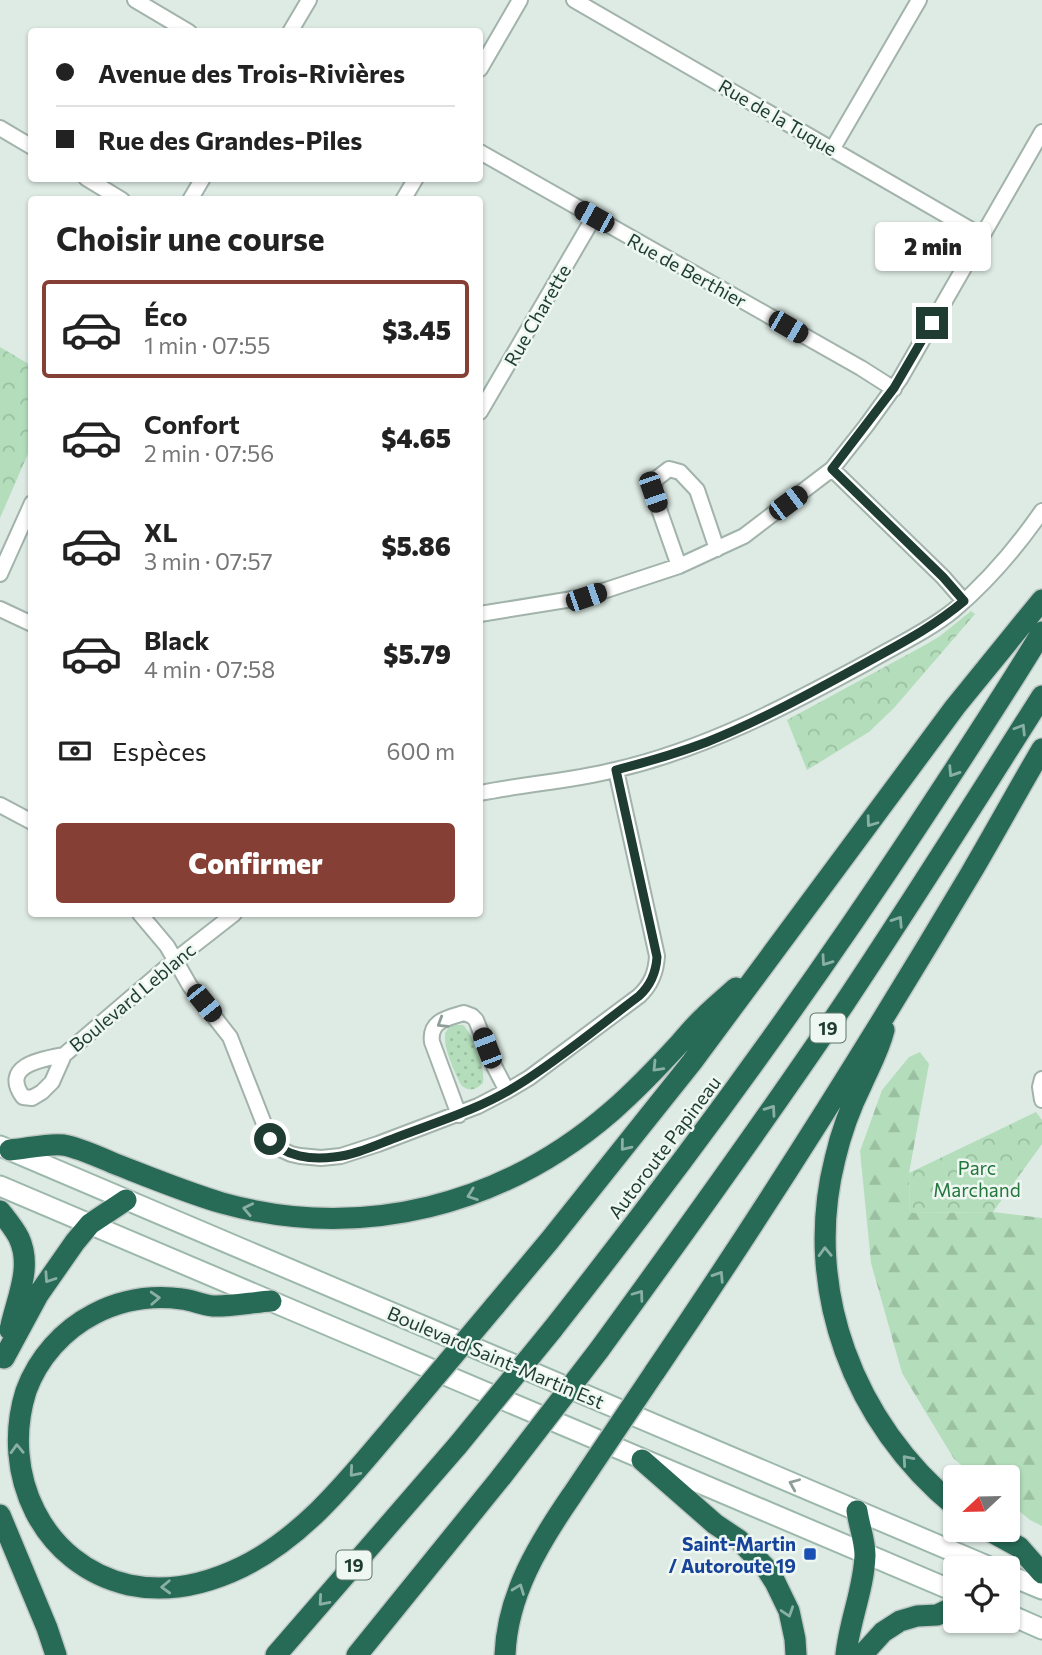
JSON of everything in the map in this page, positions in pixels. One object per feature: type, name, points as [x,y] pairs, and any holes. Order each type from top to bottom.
[{"type":"highway","points":[[271,1301],[214,1306],[174,1298],[134,1300],[107,1308],[79,1323],[49,1350],[36,1369],[24,1397],[17,1425],[17,1454],[28,1502],[46,1532],[59,1547],[85,1567],[114,1580],[144,1587],[173,1587],[224,1575],[257,1559],[304,1524],[348,1479],[399,1420],[630,1140],[772,956],[955,707],[1042,600]]},
{"type":"highway","name":"Autoroute Papineau","points":[[276,1655],[458,1445],[552,1330],[674,1171],[818,972],[944,787],[1042,632]]},
{"type":"highway","name":"19","points":[[357,1655],[477,1510],[599,1350],[740,1154],[844,1004],[1042,696]]},
{"type":"highway","points":[[505,1655],[510,1618],[519,1587],[546,1535],[768,1200],[972,872],[1042,749]]},
{"type":"highway","points":[[5,1148],[62,1145],[209,1199],[278,1214],[353,1218],[434,1206],[468,1197],[506,1181],[576,1139],[615,1108],[704,1017],[772,956]]},
{"type":"highway","points":[[892,1001],[879,1050],[848,1115],[832,1173],[825,1233],[827,1279],[839,1335],[866,1401],[908,1461],[943,1496]]},
{"type":"highway","points":[[2,1364],[38,1295],[75,1241],[90,1224],[126,1200]]},
{"type":"highway","points":[[0,1211],[20,1241],[24,1263],[23,1279],[2,1364]]},
{"type":"highway","points":[[642,1460],[715,1524],[739,1540],[766,1568],[789,1611],[796,1655]]},
{"type":"highway","points":[[367,1655],[477,1510]]},
{"type":"highway","points":[[846,1655],[865,1553],[857,1511]]},
{"type":"highway","points":[[0,1515],[56,1655]]},
{"type":"highway","points":[[1010,1542],[1019,1547],[1042,1573]]},
{"type":"highway","points":[[863,1655],[883,1632],[900,1621],[943,1612]]},
{"type":"main road","name":"Boulevard Saint-Martin Est","points":[[5,1148],[964,1556]]},
{"type":"main road","name":"Boulevard Saint-Martin Est","points":[[0,1186],[943,1586]]},
{"type":"main road","points":[[1020,1580],[1042,1589]]},
{"type":"main road","points":[[1020,1619],[1042,1629]]},
{"type":"street","points":[[135,0],[182,28]]},
{"type":"street","points":[[292,28],[309,0]]},
{"type":"street","points":[[483,64],[520,0]]},
{"type":"street","name":"Rue de la Tuque","points":[[574,0],[982,236]]},
{"type":"street","points":[[833,148],[914,2]]},
{"type":"street","points":[[0,128],[28,145]]},
{"type":"street","points":[[483,614],[586,597],[679,566],[744,536],[832,469],[894,388],[1042,132]]},
{"type":"street","name":"Rue de Berthier","points":[[483,154],[894,388]]},
{"type":"street","points":[[93,182],[115,196]]},
{"type":"street","name":"Rue Charette","points":[[483,407],[594,217]]},
{"type":"street","points":[[679,566],[653,492],[656,479],[669,469],[680,472],[697,490],[717,549]]},
{"type":"street","points":[[832,469],[943,577],[964,601]]},
{"type":"street","points":[[483,792],[616,770],[688,749],[766,715],[835,680],[944,618],[964,601],[1008,554],[1042,511]]},
{"type":"street","points":[[0,574],[28,512]]},
{"type":"street","points":[[0,609],[28,622]]},
{"type":"street","points":[[143,917],[167,946],[190,986],[225,1028],[270,1139],[280,1149],[291,1154],[321,1158],[341,1156],[459,1115],[508,1091],[647,989],[656,965],[656,948],[616,770]]},
{"type":"street","points":[[0,804],[28,820]]},
{"type":"street","name":"Boulevard Leblanc","points":[[64,1055],[175,960],[230,917]]},
{"type":"street","points":[[459,1115],[432,1042],[431,1031],[437,1023],[464,1013],[472,1016],[508,1091]]},
{"type":"street","points":[[1042,1079],[1042,1100]]},
{"type":"green space","points":[[0,347],[28,364],[28,454],[0,518]]},
{"type":"green space","points":[[971,611],[975,614],[894,708],[869,732],[807,770],[787,720],[925,645]]},
{"type":"green space","points":[[463,1025],[467,1030],[481,1061],[483,1083],[473,1089],[462,1086],[445,1042],[447,1030]]},
{"type":"green space","points":[[920,1052],[929,1064],[909,1173],[910,1213],[993,1212],[1042,1218],[1042,1526],[1020,1512],[1020,1465],[961,1465],[954,1459],[902,1373],[871,1263],[860,1151],[882,1090],[909,1057]]},
{"type":"green space","name":"Parc Marchand","points":[[1036,1112],[1042,1120],[1042,1144],[993,1212],[910,1213],[909,1173]]},
{"type":"place","name":"Saint-Martin / Autoroute 19","points":[[810,1554]]},
{"type":"route","points":[[270,1139],[280,1149],[291,1154],[333,1158],[459,1115],[529,1078],[639,996],[651,982],[657,957],[616,770],[688,749],[755,720],[835,680],[919,633],[944,618],[964,601],[943,577],[832,469],[894,388],[932,323]]}]
